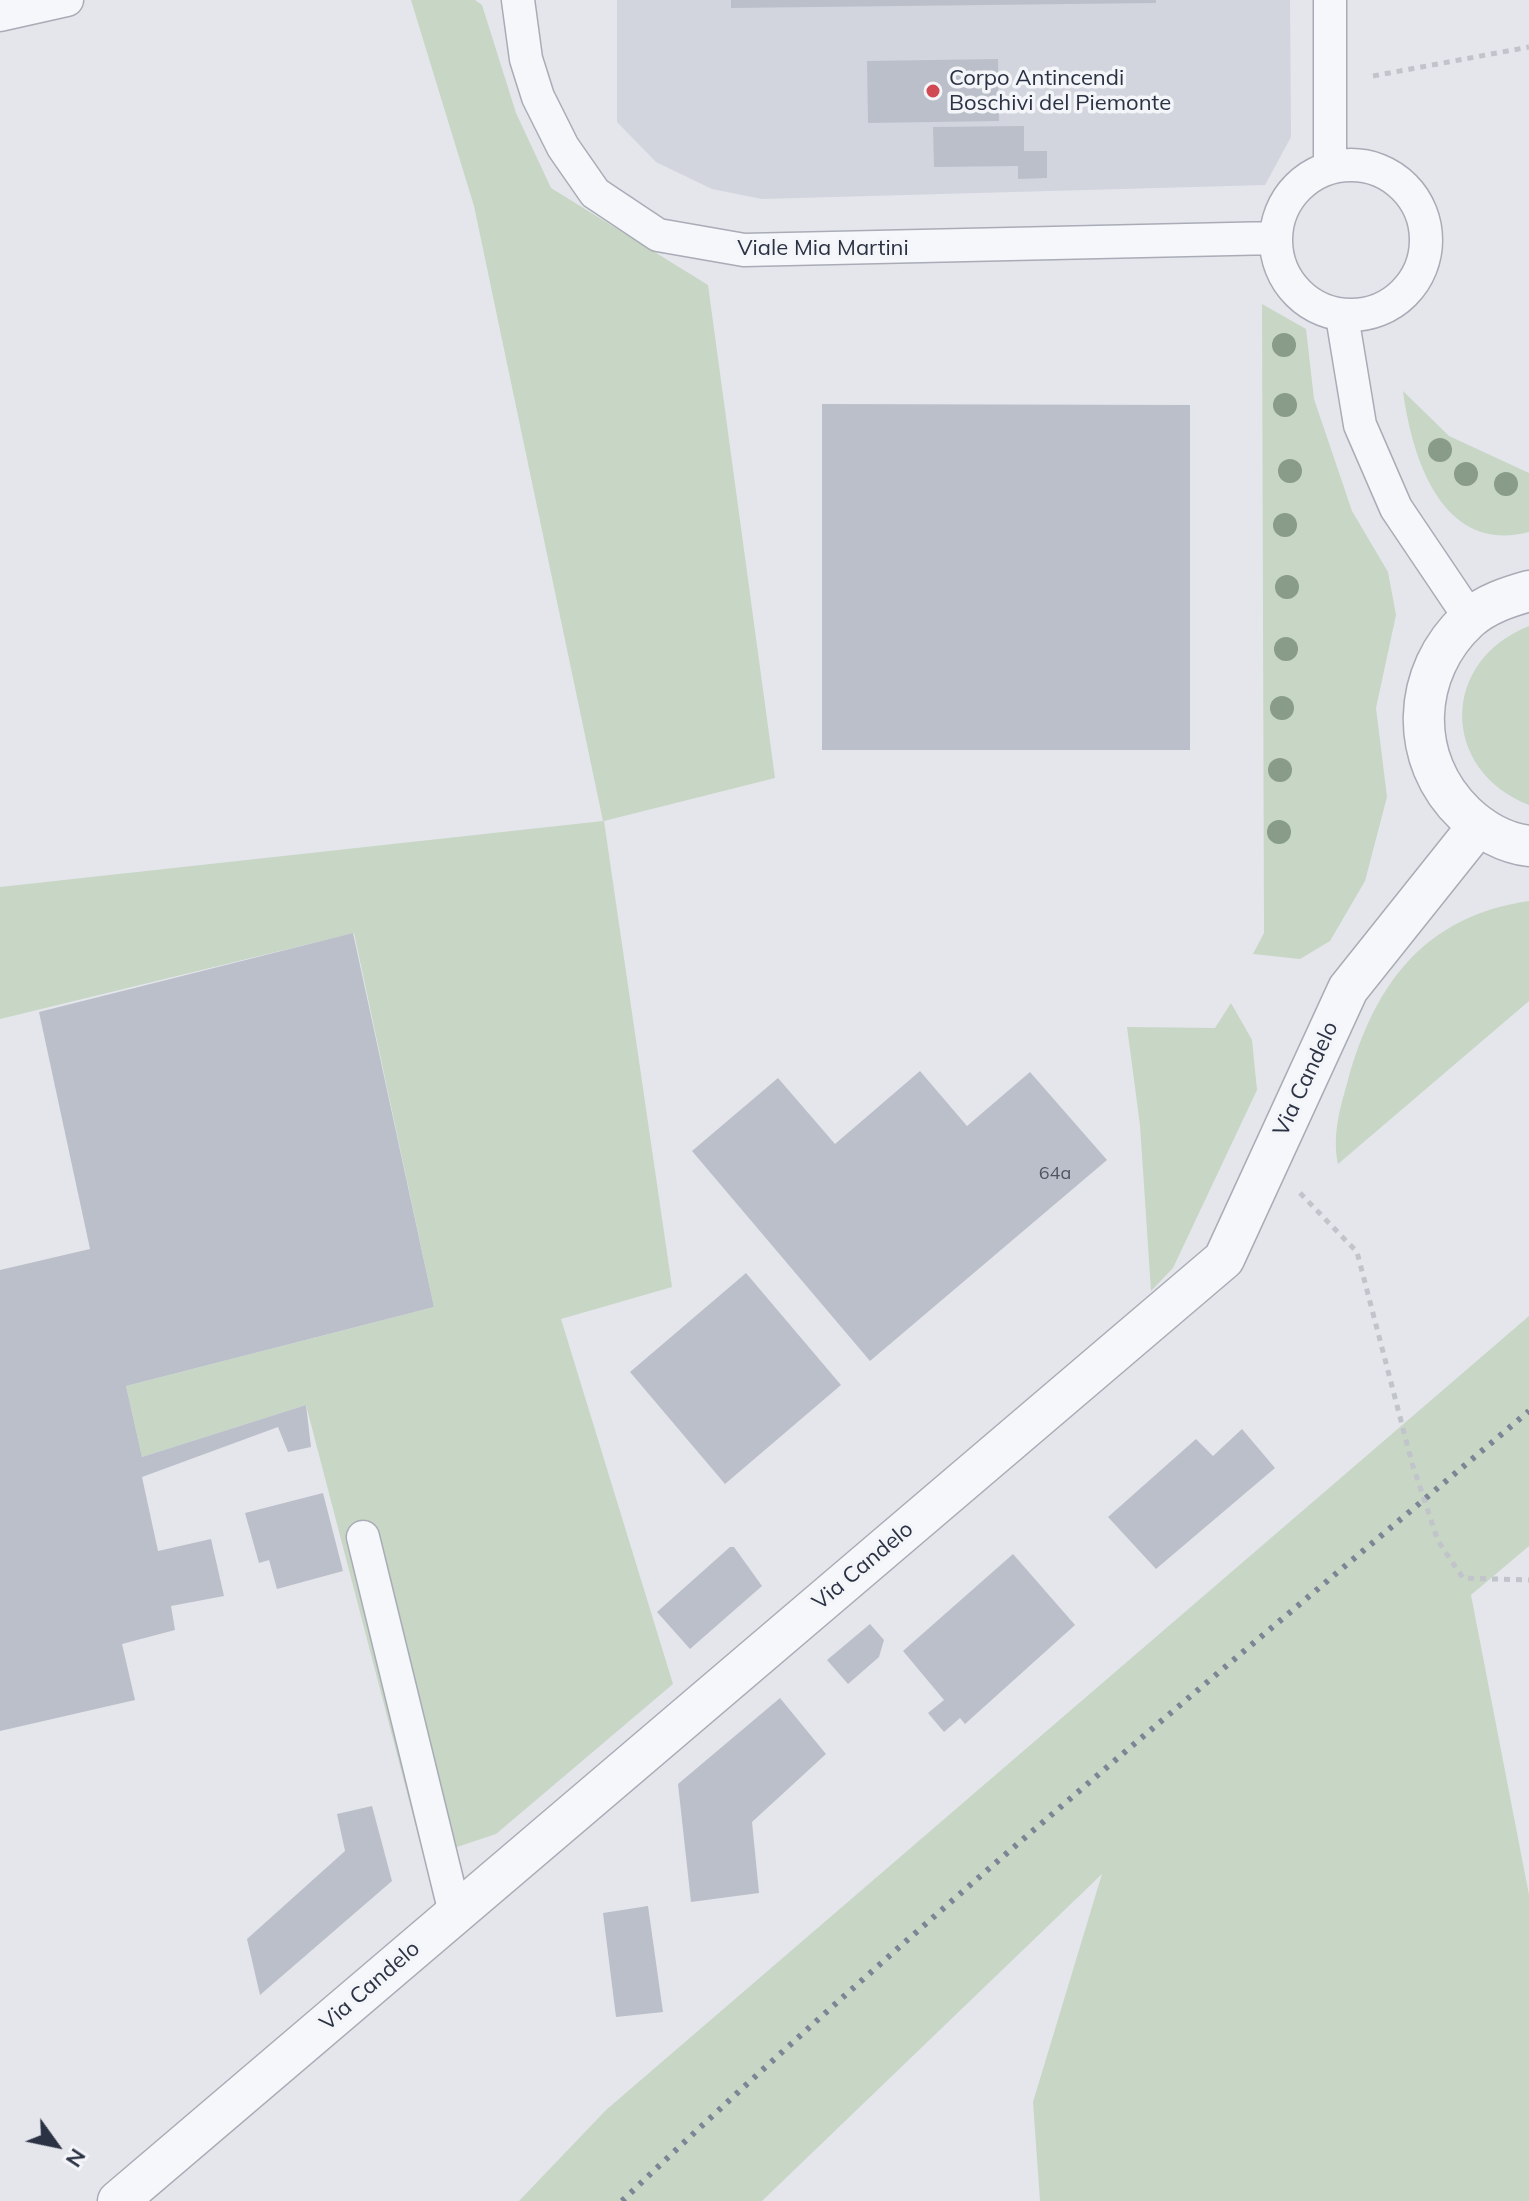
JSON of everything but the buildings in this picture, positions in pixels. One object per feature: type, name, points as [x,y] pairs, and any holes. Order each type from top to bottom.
[{"type":"street","points":[[0,15],[67,0]]},
{"type":"street","name":"Viale Mia Martini","points":[[518,0],[526,59],[538,97],[563,147],[595,193],[658,235],[744,250],[1275,238]]},
{"type":"street","points":[[1330,0],[1330,167]]},
{"type":"street","points":[[1355,164],[1379,170],[1401,182],[1416,202],[1425,225],[1426,253],[1416,280],[1396,301],[1371,313],[1342,316],[1321,310],[1302,298],[1283,271],[1275,238],[1280,215],[1291,194],[1309,178],[1330,167],[1355,164]]},
{"type":"street","points":[[1342,316],[1360,425],[1396,508],[1470,618]]},
{"type":"street","points":[[1529,591],[1500,600],[1470,618],[1443,648],[1427,684],[1422,724],[1430,763],[1449,798],[1478,826],[1515,845],[1529,846]]},
{"type":"street","name":"Via Candelo","points":[[118,2201],[1224,1259],[1348,989],[1478,826]]},
{"type":"street","points":[[363,1537],[455,1913]]},
{"type":"path","points":[[1373,76],[1529,47]]},
{"type":"path","points":[[1268,1161],[1357,1252],[1412,1463],[1438,1541],[1463,1578],[1529,1580]]},
{"type":"shaded area","points":[[617,0],[1290,0],[1291,137],[1265,185],[762,199],[712,189],[656,162],[617,122]]},
{"type":"green space","points":[[411,0],[475,0],[482,5],[516,113],[551,188],[708,285],[775,778],[604,821],[672,1287],[561,1319],[673,1684],[496,1834],[424,1858],[306,1405],[142,1457],[126,1386],[434,1307],[354,933],[0,1019],[0,887],[603,821],[474,206]]},
{"type":"green space","points":[[1262,304],[1306,329],[1314,399],[1352,511],[1388,572],[1396,615],[1376,708],[1387,797],[1365,881],[1330,941],[1300,959],[1253,954],[1264,933]]},
{"type":"green space","points":[[1403,391],[1449,436],[1529,473],[1529,532],[1499,535],[1474,529],[1453,515],[1424,471],[1414,445]]},
{"type":"green space","points":[[1529,626],[1529,805],[1500,789],[1479,767],[1466,742],[1462,716],[1466,689],[1479,664],[1500,642]]},
{"type":"green space","points":[[1529,901],[1529,1001],[1338,1164],[1336,1132],[1348,1080],[1373,1013],[1390,985],[1410,960],[1433,939],[1461,922],[1492,909]]},
{"type":"green space","points":[[1231,1003],[1252,1040],[1257,1090],[1173,1268],[1151,1291],[1140,1125],[1127,1027],[1215,1028]]},
{"type":"green space","points":[[1529,1316],[1529,1546],[1471,1595],[1529,1895],[1529,2201],[1040,2201],[1033,2102],[1102,1874],[762,2201],[519,2201],[606,2110]]},
{"type":"railway","points":[[622,2201],[843,1997],[956,1898],[1529,1411]]},
{"type":"place","name":"Corpo Antincendi Boschivi del Piemonte","points":[[933,91]]}]
